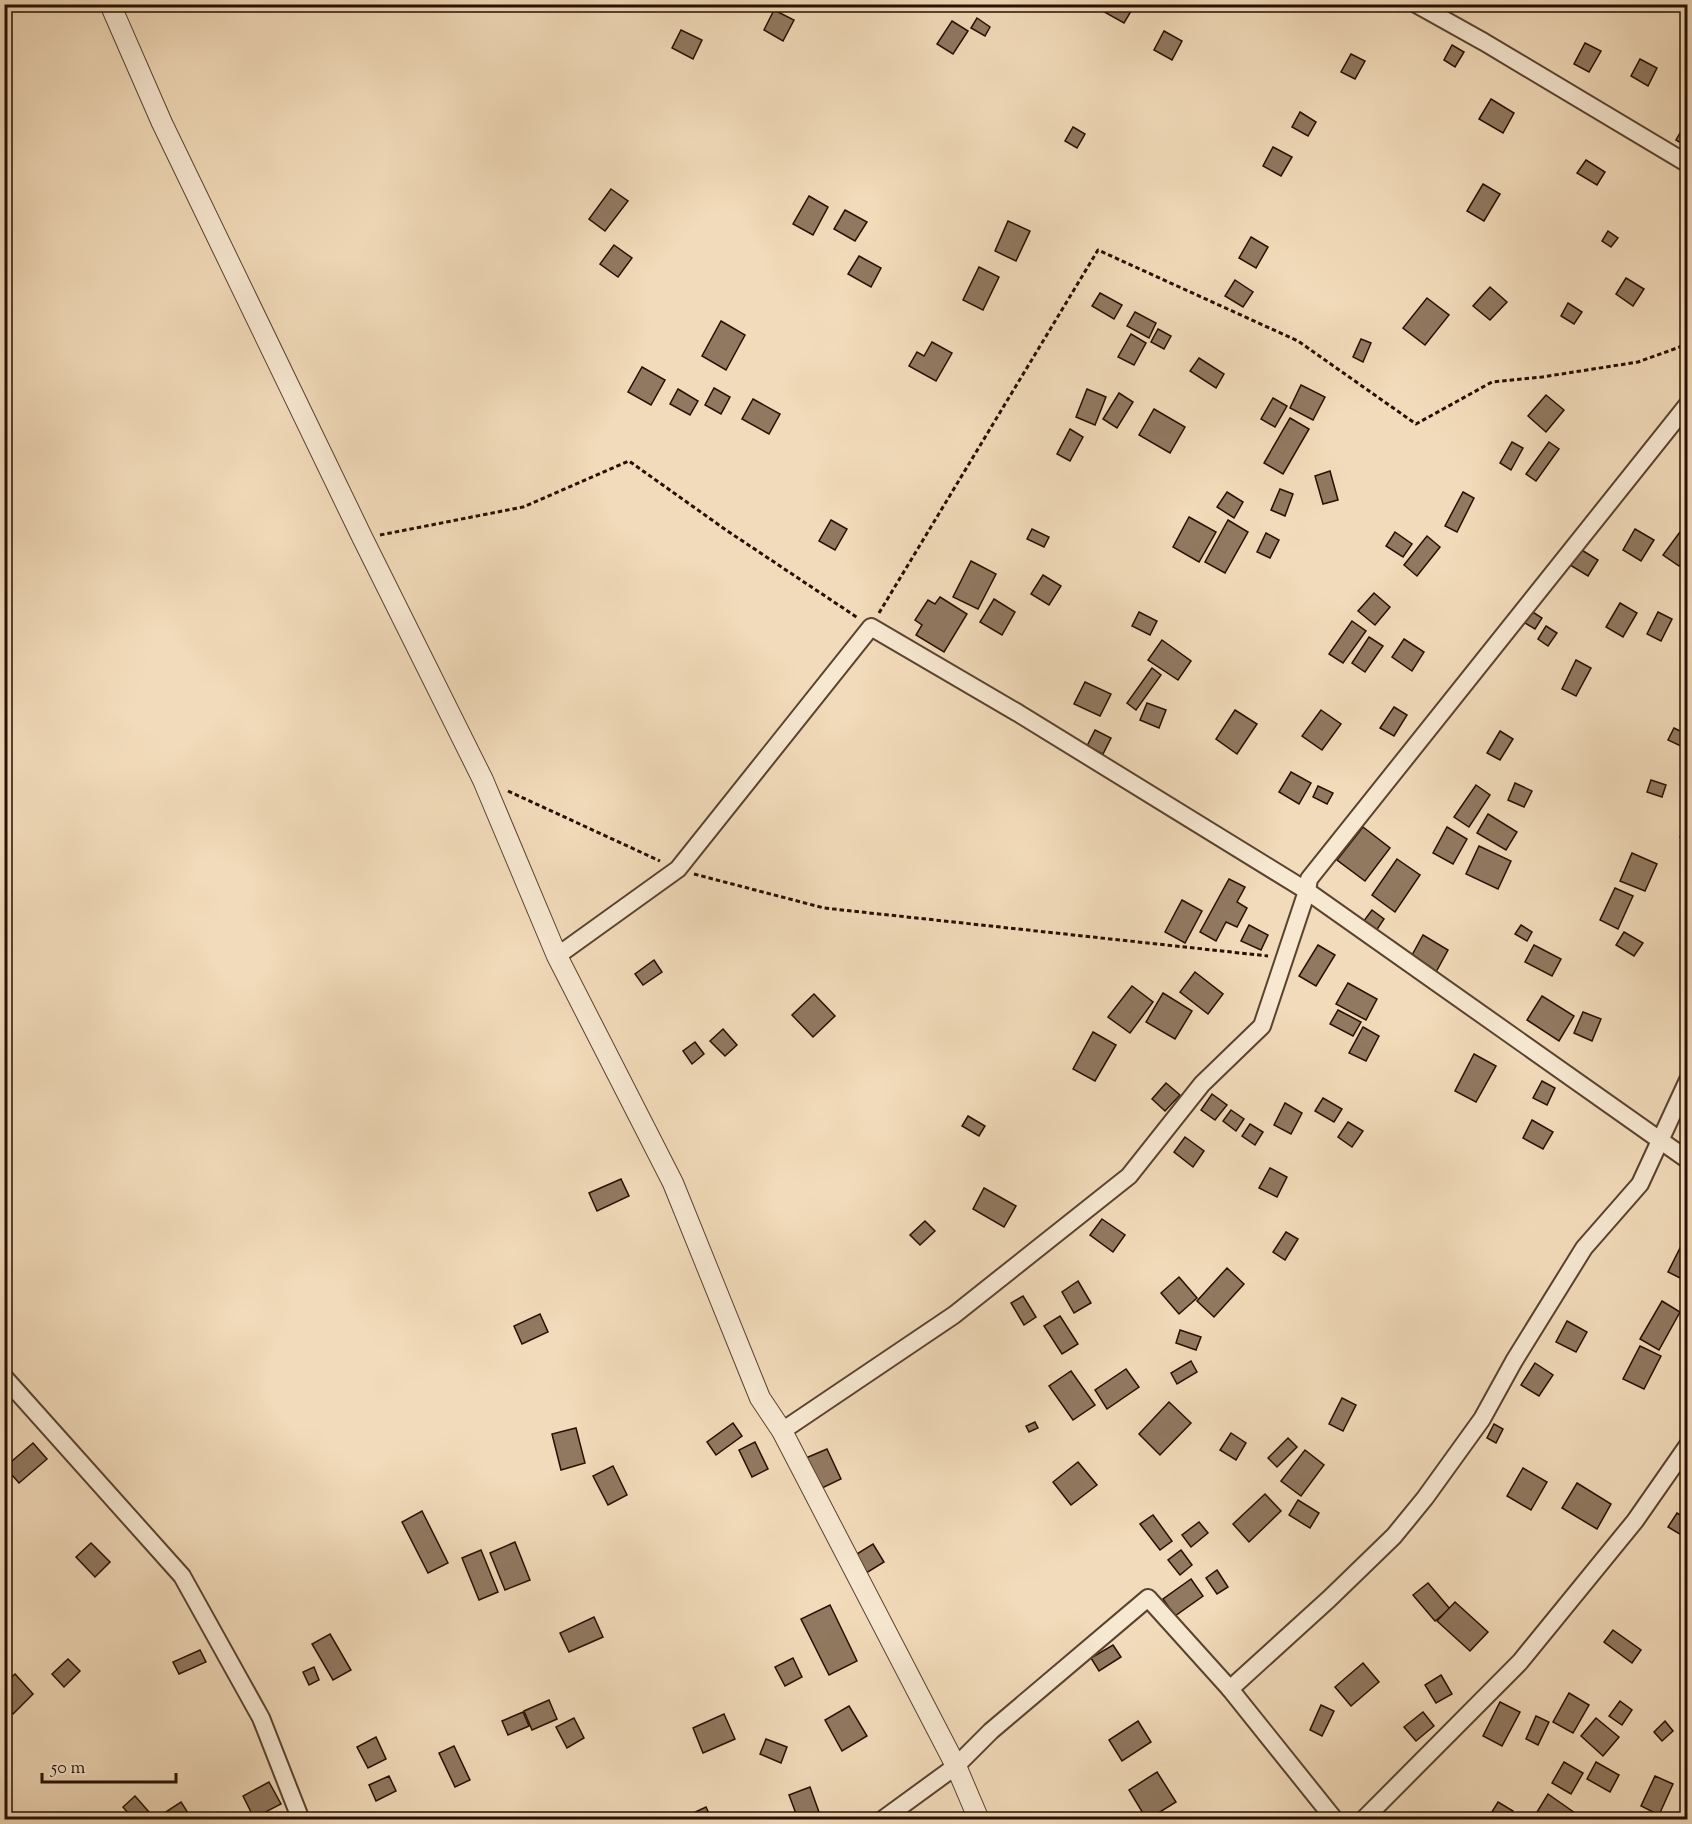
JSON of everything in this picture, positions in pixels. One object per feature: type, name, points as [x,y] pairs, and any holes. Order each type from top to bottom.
[{"type":"street","points":[[110,4],[162,123],[363,539],[483,780],[557,956],[673,1183],[760,1398],[782,1431],[956,1766],[979,1820]]},
{"type":"street","points":[[1416,4],[1688,164]]},
{"type":"street","points":[[782,1431],[954,1315],[1129,1176],[1202,1084],[1262,1026],[1309,879],[1688,404]]},
{"type":"street","points":[[557,956],[678,869],[871,627],[1017,713],[1307,891],[1688,1160]]},
{"type":"street","points":[[1230,1689],[1346,1584],[1394,1536],[1425,1498],[1482,1419],[1514,1361],[1584,1248],[1640,1184],[1688,1080]]},
{"type":"street","points":[[4,1377],[182,1576],[261,1718],[301,1820]]},
{"type":"street","points":[[1363,1820],[1520,1662],[1635,1521],[1688,1445]]},
{"type":"street","points":[[882,1820],[956,1766],[991,1731],[1148,1598],[1230,1689],[1335,1820]]},
{"type":"path","points":[[363,539],[523,507],[629,461],[871,627],[1098,250],[1298,341],[1416,424],[1492,382],[1542,377],[1638,362],[1688,344]]},
{"type":"path","points":[[483,780],[678,869],[824,909],[1285,958]]},
{"type":"building","points":[[1102,4],[1132,4],[1134,6],[1124,23],[1099,9]]},
{"type":"building","points":[[774,10],[794,20],[783,41],[764,30]]},
{"type":"building","points":[[977,18],[990,27],[985,36],[971,28]]},
{"type":"building","points":[[952,21],[968,31],[953,54],[937,44]]},
{"type":"building","points":[[681,30],[702,40],[693,59],[672,48]]},
{"type":"building","points":[[1164,31],[1182,41],[1172,60],[1154,50]]},
{"type":"building","points":[[1585,43],[1601,51],[1589,72],[1574,64]]},
{"type":"building","points":[[1452,45],[1464,52],[1455,67],[1444,60]]},
{"type":"building","points":[[1351,54],[1365,61],[1355,79],[1341,72]]},
{"type":"building","points":[[1640,59],[1657,68],[1648,86],[1631,76]]},
{"type":"building","points":[[1491,99],[1514,113],[1503,133],[1479,119]]},
{"type":"building","points":[[1300,112],[1316,122],[1308,136],[1292,127]]},
{"type":"building","points":[[1073,127],[1085,134],[1077,148],[1065,141]]},
{"type":"building","points":[[1680,133],[1688,137],[1686,146],[1676,140]]},
{"type":"building","points":[[1273,147],[1292,157],[1281,176],[1263,166]]},
{"type":"building","points":[[1586,160],[1605,172],[1597,185],[1577,173]]},
{"type":"building","points":[[1483,184],[1500,194],[1484,221],[1467,211]]},
{"type":"building","points":[[611,189],[628,201],[605,231],[589,219]]},
{"type":"building","points":[[809,196],[828,207],[813,235],[793,224]]},
{"type":"building","points":[[845,210],[867,222],[855,241],[834,229]]},
{"type":"building","points":[[1008,221],[1030,231],[1016,261],[995,251]]},
{"type":"building","points":[[1608,231],[1618,238],[1611,247],[1602,241]]},
{"type":"building","points":[[1251,237],[1268,247],[1256,268],[1239,258]]},
{"type":"building","points":[[614,245],[632,258],[618,277],[600,264]]},
{"type":"building","points":[[859,256],[881,268],[871,287],[848,274]]},
{"type":"building","points":[[979,267],[999,277],[983,310],[963,300]]},
{"type":"building","points":[[1626,278],[1644,289],[1633,306],[1616,294]]},
{"type":"building","points":[[1235,280],[1253,292],[1243,307],[1225,296]]},
{"type":"building","points":[[1490,287],[1507,302],[1490,320],[1473,306]]},
{"type":"building","points":[[1100,293],[1122,305],[1114,319],[1092,306]]},
{"type":"building","points":[[1427,298],[1449,315],[1425,345],[1403,328]]},
{"type":"building","points":[[1568,303],[1582,312],[1574,324],[1561,316]]},
{"type":"building","points":[[1135,312],[1156,323],[1149,338],[1127,326]]},
{"type":"building","points":[[721,321],[745,335],[726,370],[702,356]]},
{"type":"building","points":[[1158,329],[1171,336],[1164,349],[1151,342]]},
{"type":"building","points":[[1131,334],[1146,343],[1134,365],[1118,357]]},
{"type":"building","points":[[1361,339],[1371,343],[1363,362],[1353,357]]},
{"type":"building","points":[[932,342],[952,353],[936,381],[909,366],[917,352],[924,356]]},
{"type":"building","points":[[1199,358],[1224,374],[1216,388],[1190,371]]},
{"type":"building","points":[[642,367],[665,380],[651,405],[628,392]]},
{"type":"building","points":[[1301,385],[1325,397],[1313,420],[1290,408]]},
{"type":"building","points":[[714,388],[730,397],[721,414],[705,405]]},
{"type":"building","points":[[678,389],[698,401],[690,415],[670,404]]},
{"type":"building","points":[[1087,389],[1106,397],[1095,425],[1076,417]]},
{"type":"building","points":[[1119,393],[1133,402],[1117,428],[1103,419]]},
{"type":"building","points":[[1546,395],[1564,410],[1546,432],[1528,416]]},
{"type":"building","points":[[1273,398],[1287,406],[1275,427],[1261,419]]},
{"type":"building","points":[[753,399],[780,414],[769,434],[742,419]]},
{"type":"building","points":[[1154,409],[1185,427],[1170,453],[1139,435]]},
{"type":"building","points":[[1290,418],[1309,429],[1283,474],[1264,463]]},
{"type":"building","points":[[1070,429],[1083,437],[1070,461],[1057,454]]},
{"type":"building","points":[[1512,442],[1523,448],[1511,470],[1500,463]]},
{"type":"building","points":[[1549,442],[1559,449],[1536,481],[1526,474]]},
{"type":"building","points":[[1330,471],[1338,500],[1323,504],[1315,476]]},
{"type":"building","points":[[1280,489],[1293,494],[1285,516],[1271,510]]},
{"type":"building","points":[[1227,492],[1243,502],[1234,518],[1217,507]]},
{"type":"building","points":[[1463,492],[1474,498],[1457,532],[1445,526]]},
{"type":"building","points":[[1189,517],[1216,532],[1199,562],[1173,547]]},
{"type":"building","points":[[831,520],[847,529],[835,550],[819,541]]},
{"type":"building","points":[[1228,520],[1248,532],[1225,573],[1205,562]]},
{"type":"building","points":[[1688,521],[1688,554],[1679,566],[1663,555]]},
{"type":"building","points":[[1032,529],[1049,537],[1044,547],[1027,539]]},
{"type":"building","points":[[1635,529],[1654,540],[1641,561],[1623,550]]},
{"type":"building","points":[[1395,532],[1412,544],[1403,557],[1386,546]]},
{"type":"building","points":[[1266,533],[1279,540],[1270,558],[1257,552]]},
{"type":"building","points":[[1427,536],[1440,547],[1417,576],[1404,565]]},
{"type":"building","points":[[1580,549],[1598,560],[1588,576],[1570,565]]},
{"type":"building","points":[[971,561],[996,574],[978,609],[953,597]]},
{"type":"building","points":[[1043,575],[1061,586],[1049,605],[1031,594]]},
{"type":"building","points":[[1374,593],[1390,607],[1375,625],[1358,611]]},
{"type":"building","points":[[940,597],[967,614],[944,652],[916,635],[922,625],[915,620],[928,600],[935,604]]},
{"type":"building","points":[[994,599],[1015,612],[1002,635],[980,622]]},
{"type":"building","points":[[1620,603],[1637,613],[1623,637],[1606,627]]},
{"type":"building","points":[[1528,609],[1542,618],[1535,629],[1520,620]]},
{"type":"building","points":[[1139,612],[1157,621],[1150,635],[1132,626]]},
{"type":"building","points":[[1658,612],[1672,619],[1661,641],[1647,634]]},
{"type":"building","points":[[1352,621],[1366,631],[1343,663],[1329,654]]},
{"type":"building","points":[[1546,626],[1557,633],[1548,646],[1538,639]]},
{"type":"building","points":[[1369,637],[1383,646],[1365,672],[1352,663]]},
{"type":"building","points":[[1404,639],[1424,652],[1412,671],[1392,657]]},
{"type":"building","points":[[1162,640],[1191,661],[1178,680],[1148,660]]},
{"type":"building","points":[[1576,660],[1591,668],[1576,696],[1562,689]]},
{"type":"building","points":[[1152,668],[1161,675],[1136,710],[1127,703]]},
{"type":"building","points":[[1085,682],[1111,694],[1100,716],[1074,704]]},
{"type":"building","points":[[1147,703],[1166,710],[1159,728],[1140,720]]},
{"type":"building","points":[[1394,707],[1407,715],[1394,736],[1380,728]]},
{"type":"building","points":[[1235,710],[1257,724],[1237,754],[1216,739]]},
{"type":"building","points":[[1321,710],[1341,724],[1322,750],[1302,736]]},
{"type":"building","points":[[1674,728],[1688,735],[1685,748],[1668,740]]},
{"type":"building","points":[[1095,730],[1111,738],[1103,754],[1087,746]]},
{"type":"building","points":[[1500,731],[1513,739],[1500,760],[1487,753]]},
{"type":"building","points":[[1291,772],[1311,783],[1299,804],[1279,792]]},
{"type":"building","points":[[1651,780],[1666,785],[1662,797],[1647,792]]},
{"type":"building","points":[[1515,783],[1532,791],[1524,807],[1508,800]]},
{"type":"building","points":[[1476,785],[1490,795],[1469,827],[1454,817]]},
{"type":"building","points":[[1318,786],[1333,793],[1327,804],[1313,797]]},
{"type":"building","points":[[1488,814],[1517,832],[1506,850],[1477,833]]},
{"type":"building","points":[[1688,825],[1688,841],[1680,837]]},
{"type":"building","points":[[1363,827],[1390,848],[1365,881],[1337,860]]},
{"type":"building","points":[[1447,827],[1467,839],[1453,864],[1433,853]]},
{"type":"building","points":[[1479,846],[1511,861],[1498,889],[1466,874]]},
{"type":"building","points":[[1632,853],[1657,864],[1645,891],[1620,881]]},
{"type":"building","points":[[1397,859],[1420,875],[1395,912],[1372,895]]},
{"type":"building","points":[[1229,879],[1245,887],[1237,902],[1247,908],[1237,927],[1226,922],[1216,941],[1200,932]]},
{"type":"building","points":[[1615,888],[1633,896],[1618,929],[1600,920]]},
{"type":"building","points":[[1182,900],[1202,911],[1185,943],[1165,932]]},
{"type":"building","points":[[1372,910],[1384,919],[1376,931],[1363,922]]},
{"type":"building","points":[[1249,925],[1268,935],[1261,950],[1241,941]]},
{"type":"building","points":[[1521,925],[1532,932],[1527,941],[1515,934]]},
{"type":"building","points":[[1624,932],[1643,943],[1634,956],[1616,945]]},
{"type":"building","points":[[1423,935],[1448,950],[1436,972],[1411,957]]},
{"type":"building","points":[[1318,945],[1335,955],[1316,986],[1299,976]]},
{"type":"building","points":[[1534,945],[1561,959],[1552,976],[1525,962]]},
{"type":"building","points":[[654,960],[662,972],[643,985],[635,974]]},
{"type":"building","points":[[1195,972],[1223,994],[1208,1014],[1180,992]]},
{"type":"building","points":[[1348,983],[1377,999],[1366,1020],[1336,1004]]},
{"type":"building","points":[[1132,986],[1153,1002],[1130,1033],[1108,1017]]},
{"type":"building","points":[[1163,993],[1192,1011],[1175,1039],[1146,1022]]},
{"type":"building","points":[[814,994],[835,1016],[813,1037],[792,1015]]},
{"type":"building","points":[[1542,996],[1574,1016],[1559,1041],[1527,1020]]},
{"type":"building","points":[[1338,1010],[1361,1022],[1353,1036],[1330,1024]]},
{"type":"building","points":[[1583,1012],[1601,1019],[1592,1041],[1574,1033]]},
{"type":"building","points":[[1363,1027],[1379,1036],[1366,1061],[1349,1053]]},
{"type":"building","points":[[723,1029],[737,1045],[725,1056],[710,1041]]},
{"type":"building","points":[[1093,1032],[1116,1045],[1095,1081],[1073,1069]]},
{"type":"building","points":[[695,1042],[704,1054],[692,1064],[683,1051]]},
{"type":"building","points":[[1474,1054],[1496,1066],[1476,1102],[1455,1091]]},
{"type":"building","points":[[1542,1081],[1555,1088],[1547,1105],[1533,1098]]},
{"type":"building","points":[[1166,1083],[1180,1095],[1165,1111],[1152,1099]]},
{"type":"building","points":[[1212,1094],[1227,1105],[1215,1120],[1201,1110]]},
{"type":"building","points":[[1323,1098],[1342,1109],[1334,1122],[1315,1111]]},
{"type":"building","points":[[1285,1103],[1302,1113],[1291,1134],[1274,1125]]},
{"type":"building","points":[[1231,1110],[1244,1119],[1236,1131],[1223,1121]]},
{"type":"building","points":[[968,1116],[985,1126],[979,1136],[962,1126]]},
{"type":"building","points":[[1532,1120],[1553,1132],[1543,1149],[1523,1138]]},
{"type":"building","points":[[1348,1122],[1363,1131],[1352,1147],[1338,1137]]},
{"type":"building","points":[[1250,1124],[1263,1132],[1255,1145],[1242,1136]]},
{"type":"building","points":[[1185,1137],[1204,1151],[1193,1167],[1174,1152]]},
{"type":"building","points":[[1270,1168],[1287,1177],[1277,1197],[1259,1188]]},
{"type":"building","points":[[621,1179],[629,1196],[597,1211],[589,1193]]},
{"type":"building","points":[[984,1188],[1016,1206],[1004,1227],[973,1209]]},
{"type":"building","points":[[1102,1219],[1125,1235],[1113,1252],[1090,1235]]},
{"type":"building","points":[[925,1221],[935,1231],[920,1245],[910,1235]]},
{"type":"building","points":[[1286,1232],[1298,1239],[1285,1260],[1273,1252]]},
{"type":"building","points":[[1686,1236],[1688,1237],[1686,1281],[1668,1272]]},
{"type":"building","points":[[1227,1268],[1244,1284],[1214,1317],[1197,1301]]},
{"type":"building","points":[[1179,1277],[1197,1298],[1179,1314],[1161,1293]]},
{"type":"building","points":[[1078,1281],[1091,1303],[1074,1313],[1062,1292]]},
{"type":"building","points":[[1023,1296],[1036,1317],[1024,1325],[1011,1303]]},
{"type":"building","points":[[1662,1301],[1680,1312],[1659,1350],[1640,1339]]},
{"type":"building","points":[[540,1314],[548,1332],[522,1344],[514,1326]]},
{"type":"building","points":[[1060,1316],[1078,1344],[1062,1354],[1044,1326]]},
{"type":"building","points":[[1567,1321],[1587,1332],[1576,1352],[1556,1342]]},
{"type":"building","points":[[1180,1330],[1201,1337],[1196,1350],[1176,1343]]},
{"type":"building","points":[[1640,1346],[1661,1356],[1644,1389],[1623,1379]]},
{"type":"building","points":[[1191,1361],[1197,1372],[1177,1384],[1171,1373]]},
{"type":"building","points":[[1535,1363],[1553,1375],[1539,1396],[1521,1385]]},
{"type":"building","points":[[1126,1369],[1139,1387],[1107,1409],[1095,1390]]},
{"type":"building","points":[[1071,1371],[1095,1405],[1073,1420],[1049,1386]]},
{"type":"building","points":[[1342,1398],[1356,1405],[1343,1431],[1329,1424]]},
{"type":"building","points":[[1169,1402],[1191,1423],[1160,1455],[1139,1434]]},
{"type":"building","points":[[1035,1422],[1038,1428],[1029,1432],[1026,1426]]},
{"type":"building","points":[[733,1423],[742,1436],[716,1455],[707,1442]]},
{"type":"building","points":[[1494,1424],[1503,1429],[1496,1443],[1487,1438]]},
{"type":"building","points":[[576,1428],[585,1463],[561,1470],[552,1434]]},
{"type":"building","points":[[1231,1433],[1246,1443],[1236,1460],[1220,1450]]},
{"type":"building","points":[[1288,1438],[1297,1447],[1277,1467],[1268,1458]]},
{"type":"building","points":[[755,1442],[768,1469],[752,1477],[739,1450]]},
{"type":"building","points":[[33,1443],[47,1459],[19,1483],[5,1467]]},
{"type":"building","points":[[827,1449],[841,1479],[820,1489],[806,1458]]},
{"type":"building","points":[[1305,1450],[1324,1465],[1301,1496],[1281,1481]]},
{"type":"building","points":[[1078,1462],[1097,1485],[1071,1505],[1053,1482]]},
{"type":"building","points":[[613,1466],[627,1495],[608,1505],[593,1476]]},
{"type":"building","points":[[1523,1468],[1547,1482],[1531,1510],[1507,1496]]},
{"type":"building","points":[[1577,1483],[1611,1504],[1597,1529],[1562,1508]]},
{"type":"building","points":[[1265,1494],[1281,1511],[1249,1542],[1233,1524]]},
{"type":"building","points":[[1298,1500],[1319,1513],[1310,1528],[1289,1515]]},
{"type":"building","points":[[422,1511],[448,1563],[428,1573],[402,1522]]},
{"type":"building","points":[[1677,1513],[1688,1520],[1688,1539],[1668,1527]]},
{"type":"building","points":[[1153,1515],[1172,1541],[1160,1550],[1140,1524]]},
{"type":"building","points":[[1199,1522],[1208,1533],[1191,1547],[1182,1535]]},
{"type":"building","points":[[515,1542],[530,1580],[505,1590],[490,1553]]},
{"type":"building","points":[[91,1543],[110,1562],[95,1577],[76,1557]]},
{"type":"building","points":[[873,1544],[884,1562],[863,1575],[852,1557]]},
{"type":"building","points":[[481,1550],[498,1592],[479,1600],[462,1558]]},
{"type":"building","points":[[1181,1550],[1192,1565],[1180,1575],[1168,1560]]},
{"type":"building","points":[[1217,1570],[1228,1587],[1217,1594],[1206,1578]]},
{"type":"building","points":[[1191,1579],[1203,1596],[1175,1616],[1163,1599]]},
{"type":"building","points":[[1428,1583],[1450,1609],[1435,1621],[1413,1595]]},
{"type":"building","points":[[1455,1602],[1488,1632],[1470,1651],[1437,1621]]},
{"type":"building","points":[[830,1605],[857,1661],[829,1675],[801,1619]]},
{"type":"building","points":[[594,1617],[603,1637],[569,1652],[560,1633]]},
{"type":"building","points":[[1613,1630],[1641,1650],[1632,1663],[1604,1642]]},
{"type":"building","points":[[330,1634],[351,1670],[333,1680],[312,1644]]},
{"type":"building","points":[[1113,1645],[1121,1657],[1099,1671],[1091,1658]]},
{"type":"building","points":[[200,1650],[206,1662],[179,1674],[173,1662]]},
{"type":"building","points":[[793,1658],[802,1677],[785,1686],[775,1667]]},
{"type":"building","points":[[68,1659],[80,1671],[64,1687],[52,1674]]},
{"type":"building","points":[[1363,1663],[1379,1682],[1351,1706],[1335,1687]]},
{"type":"building","points":[[314,1667],[319,1680],[309,1685],[303,1672]]},
{"type":"building","points":[[15,1674],[33,1694],[13,1714],[4,1705],[4,1684]]},
{"type":"building","points":[[1441,1675],[1452,1694],[1436,1703],[1425,1685]]},
{"type":"building","points":[[1569,1693],[1589,1705],[1573,1733],[1553,1722]]},
{"type":"building","points":[[549,1700],[557,1719],[532,1730],[524,1711]]},
{"type":"building","points":[[1620,1701],[1632,1710],[1622,1725],[1609,1716]]},
{"type":"building","points":[[1500,1702],[1520,1712],[1502,1746],[1483,1736]]},
{"type":"building","points":[[1321,1705],[1334,1711],[1322,1736],[1310,1730]]},
{"type":"building","points":[[849,1706],[867,1736],[842,1751],[825,1720]]},
{"type":"building","points":[[523,1712],[529,1726],[508,1735],[502,1721]]},
{"type":"building","points":[[1423,1712],[1434,1726],[1416,1741],[1404,1727]]},
{"type":"building","points":[[724,1714],[735,1739],[703,1753],[693,1728]]},
{"type":"building","points":[[1536,1716],[1549,1722],[1538,1745],[1526,1739]]},
{"type":"building","points":[[574,1718],[584,1738],[567,1748],[556,1727]]},
{"type":"building","points":[[1596,1718],[1619,1737],[1603,1756],[1581,1736]]},
{"type":"building","points":[[1138,1721],[1151,1742],[1122,1761],[1109,1740]]},
{"type":"building","points":[[1665,1721],[1673,1731],[1662,1741],[1654,1732]]},
{"type":"building","points":[[376,1737],[386,1759],[368,1768],[357,1747]]},
{"type":"building","points":[[766,1739],[787,1747],[781,1763],[760,1754]]},
{"type":"building","points":[[454,1746],[470,1780],[455,1787],[439,1753]]},
{"type":"building","points":[[1564,1762],[1583,1773],[1571,1794],[1552,1783]]},
{"type":"building","points":[[1596,1762],[1619,1775],[1610,1792],[1587,1779]]},
{"type":"building","points":[[1157,1772],[1176,1802],[1147,1820],[1129,1790]]},
{"type":"building","points":[[389,1776],[396,1791],[376,1801],[369,1785]]},
{"type":"building","points":[[1655,1776],[1673,1784],[1659,1815],[1641,1806]]},
{"type":"building","points":[[269,1782],[281,1804],[254,1818],[243,1796]]},
{"type":"building","points":[[810,1787],[819,1812],[798,1819],[789,1795]]},
{"type":"building","points":[[1548,1794],[1585,1820],[1548,1820],[1537,1812]]},
{"type":"building","points":[[135,1796],[149,1812],[140,1820],[134,1820],[123,1807]]},
{"type":"building","points":[[181,1802],[190,1816],[184,1820],[160,1820],[158,1817]]},
{"type":"building","points":[[1498,1802],[1513,1811],[1508,1820],[1487,1820]]},
{"type":"building","points":[[706,1807],[712,1820],[678,1820]]}]
